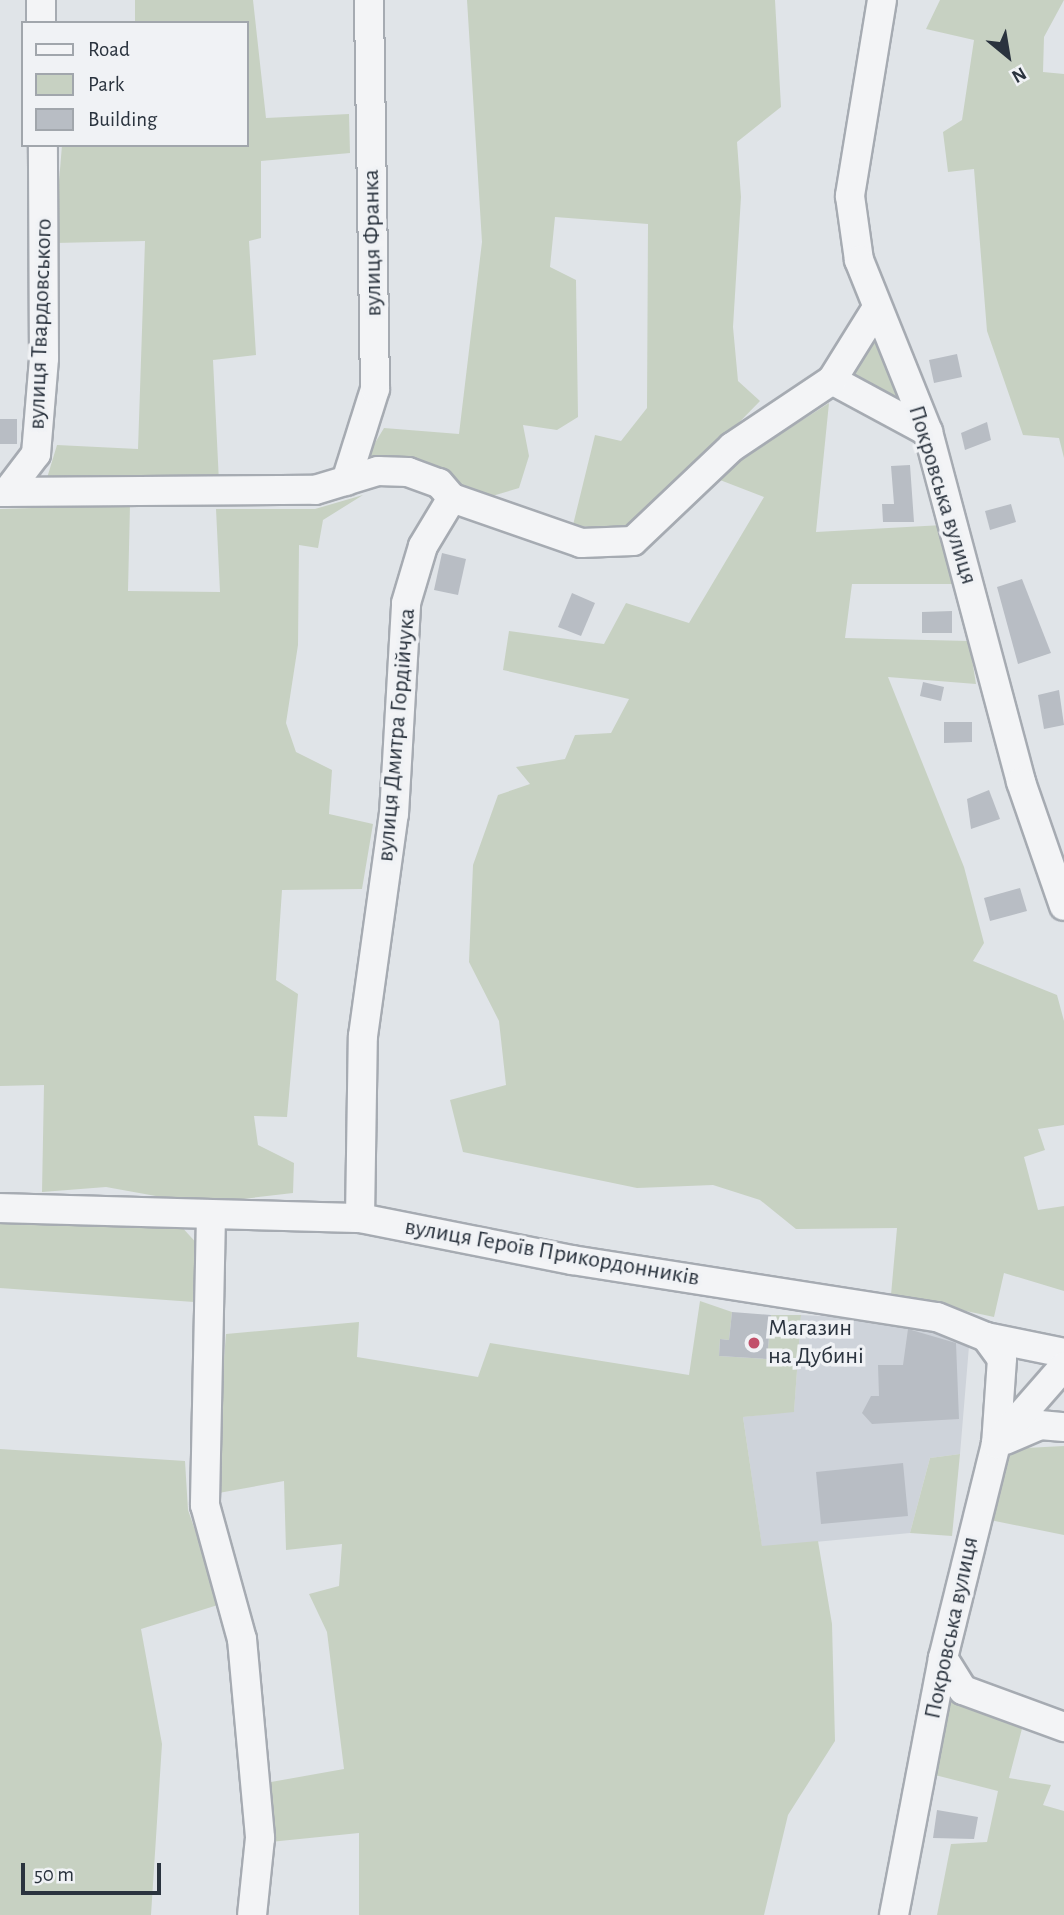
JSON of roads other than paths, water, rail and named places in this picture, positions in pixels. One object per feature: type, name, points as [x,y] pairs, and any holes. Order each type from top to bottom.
[{"type":"street","points":[[41,0],[41,21]]},
{"type":"street","name":"вулиця Франка","points":[[346,481],[376,389],[369,0]]},
{"type":"street","name":"Покровська вулиця","points":[[882,0],[850,196],[875,311],[928,432],[1021,782],[1064,906]]},
{"type":"street","name":"вулиця Твардовського","points":[[3,492],[36,454],[44,358],[43,147]]},
{"type":"street","points":[[3,492],[315,491],[378,471],[408,472],[439,483],[452,498],[581,543],[633,541],[732,447],[832,380],[875,311]]},
{"type":"street","points":[[832,380],[928,432]]},
{"type":"street","name":"вулиця Дмитра Гордійчука","points":[[360,1218],[363,1036],[394,814],[406,603],[423,546],[452,498]]},
{"type":"street","name":"вулиця Героїв Прикордонників","points":[[0,1208],[360,1218],[572,1260],[937,1317],[1063,1367]]},
{"type":"street","points":[[211,1215],[205,1505],[242,1639],[260,1838],[252,1915]]},
{"type":"street","points":[[986,1337],[1005,1375],[996,1444]]},
{"type":"street","name":"Покровська вулиця","points":[[894,1915],[943,1658],[996,1444],[1063,1367]]},
{"type":"street","points":[[996,1444],[1040,1425],[1064,1427]]},
{"type":"street","points":[[943,1658],[963,1690],[1064,1727]]},
{"type":"place","name":"Магазин на Дубині","points":[[754,1343]]}]
